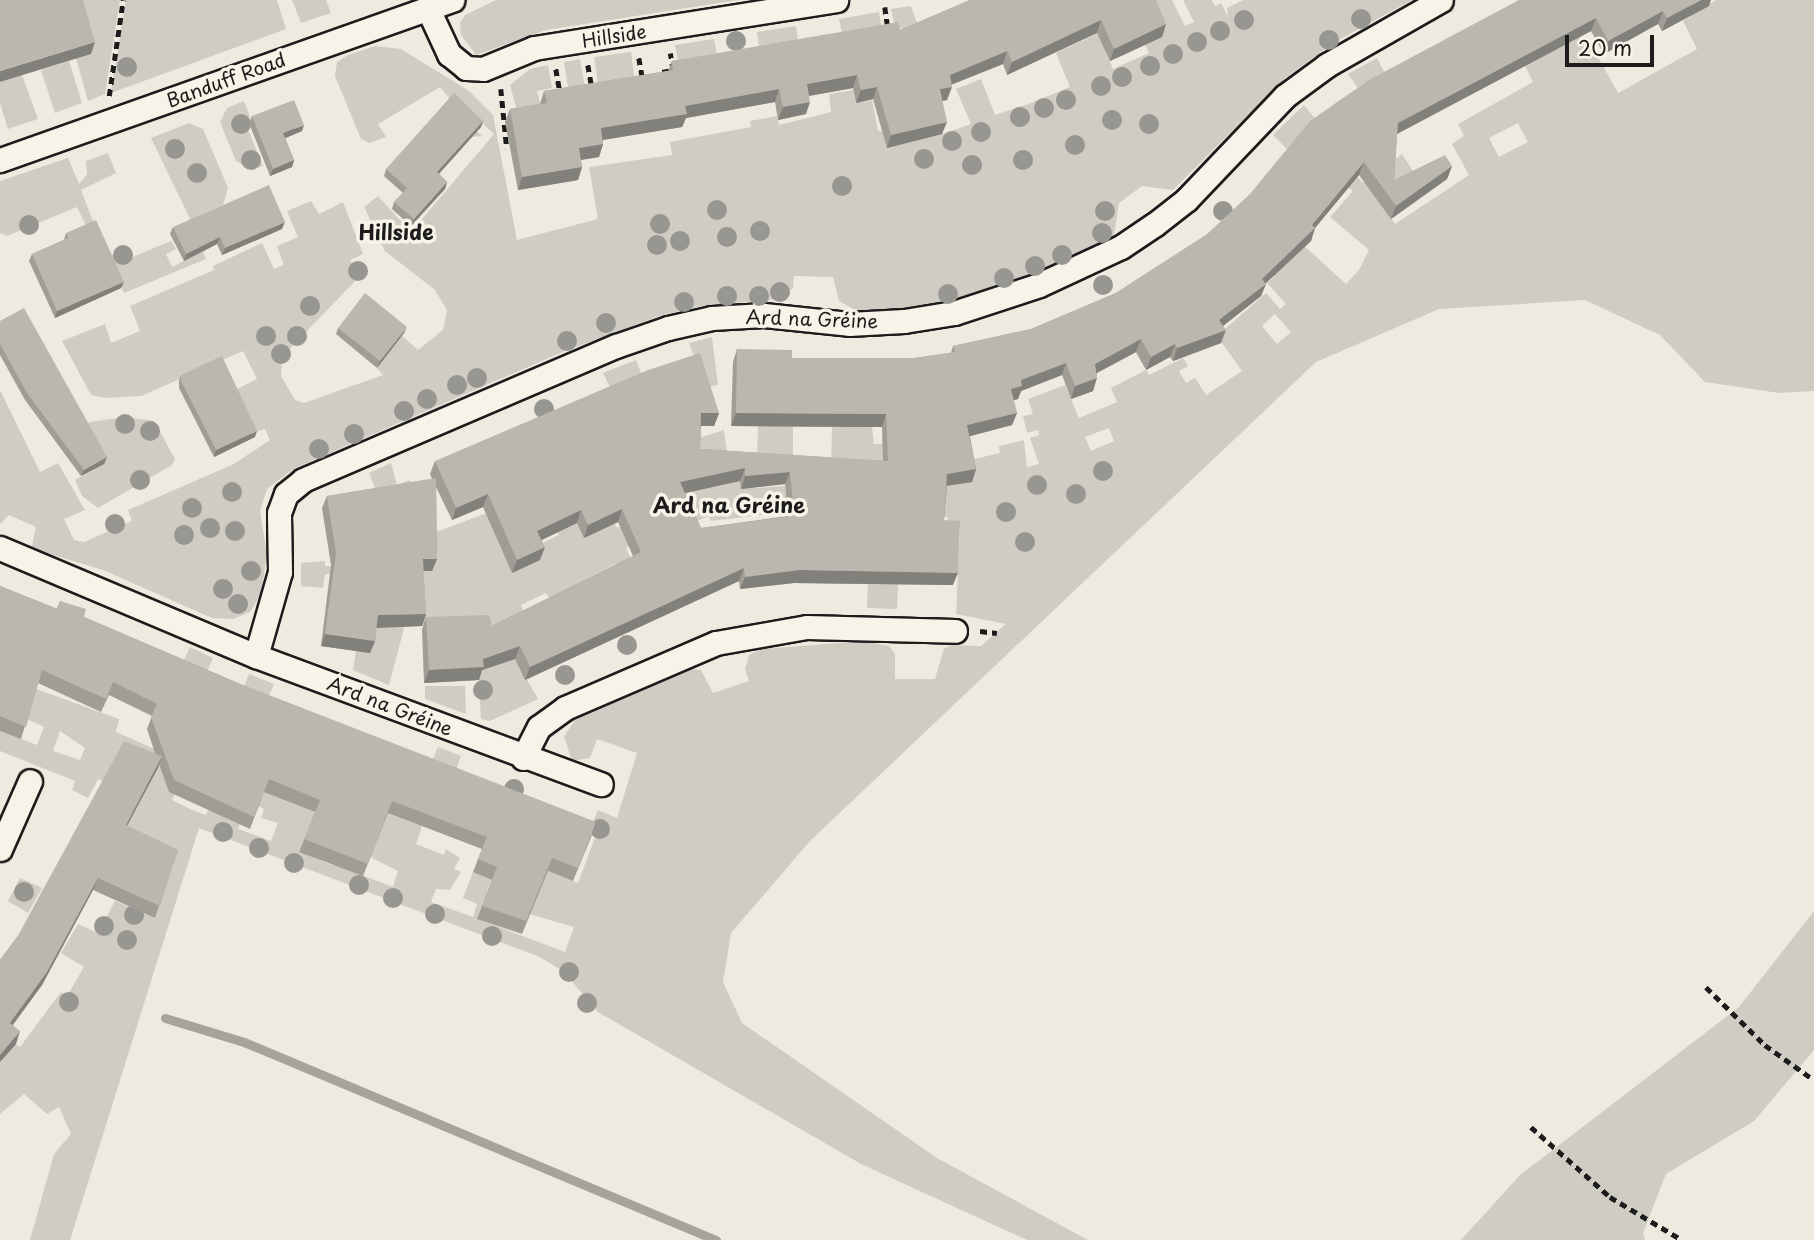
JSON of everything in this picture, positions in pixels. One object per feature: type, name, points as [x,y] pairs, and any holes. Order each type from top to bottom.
[{"type":"street","name":"Banduff Road","points":[[0,160],[453,0]]},
{"type":"street","name":"Hillside","points":[[428,9],[449,54],[466,68],[483,69],[534,48],[836,0]]},
{"type":"street","name":"Ard na Gréine","points":[[256,656],[280,572],[278,513],[286,495],[303,480],[616,346],[668,328],[712,318],[764,315],[849,324],[904,321],[954,313],[1039,285],[1121,247],[1154,225],[1186,200],[1285,96],[1327,65],[1441,0]]},
{"type":"street","name":"Ard na Gréine","points":[[0,548],[256,656],[523,758],[601,784]]},
{"type":"street","points":[[523,758],[539,727],[565,708],[716,643],[807,628],[955,631]]},
{"type":"street","points":[[0,849],[30,781]]},
{"type":"path","points":[[109,97],[123,0]]},
{"type":"path","points":[[885,7],[889,33]]},
{"type":"path","points":[[875,35],[896,31]]},
{"type":"path","points":[[668,42],[673,70]]},
{"type":"path","points":[[637,47],[643,85]]},
{"type":"path","points":[[586,55],[593,94]]},
{"type":"path","points":[[555,61],[561,97]]},
{"type":"path","points":[[665,85],[662,72],[686,68]]},
{"type":"path","points":[[631,87],[654,83]]},
{"type":"path","points":[[500,84],[507,149]]},
{"type":"path","points":[[582,96],[605,91]]},
{"type":"path","points":[[1706,988],[1765,1045],[1814,1080]]},
{"type":"path","points":[[1531,1128],[1610,1197],[1682,1240]]},
{"type":"shaded area","points":[[75,0],[120,0],[105,94],[88,101],[76,58]]},
{"type":"shaded area","points":[[126,0],[277,0],[286,29],[111,93]]},
{"type":"shaded area","points":[[292,0],[326,0],[331,13],[301,23]]},
{"type":"shaded area","points":[[496,0],[738,0],[546,30],[476,55],[461,35],[460,23],[465,15]]},
{"type":"shaded area","points":[[1138,0],[1172,0],[1185,26],[1194,22],[1183,0],[1212,0],[1215,6],[1221,3],[1228,17],[1227,8],[1243,0],[1412,0],[1335,42],[1285,78],[1173,190],[1142,186],[1119,203],[1114,235],[1039,273],[968,298],[902,310],[859,312],[839,301],[833,277],[794,276],[793,288],[778,299],[701,306],[662,315],[565,351],[295,468],[267,489],[260,511],[267,554],[261,594],[250,612],[233,619],[212,618],[103,570],[37,550],[32,546],[36,527],[9,515],[0,524],[0,390],[40,472],[58,463],[85,510],[64,519],[74,540],[84,542],[132,521],[128,510],[234,464],[270,440],[265,429],[256,432],[237,389],[257,379],[243,351],[141,396],[106,398],[91,395],[62,341],[105,324],[111,343],[140,331],[130,306],[214,270],[213,266],[262,243],[274,269],[284,265],[277,246],[298,237],[287,211],[311,201],[319,214],[343,202],[363,254],[350,260],[359,277],[282,357],[281,376],[295,400],[304,403],[383,375],[377,368],[402,336],[418,350],[443,330],[447,310],[435,290],[385,251],[364,207],[378,196],[407,228],[417,225],[494,134],[482,123],[475,130],[482,136],[458,138],[450,99],[440,87],[378,124],[386,137],[369,143],[361,139],[335,76],[337,62],[348,55],[375,46],[401,49],[469,91],[493,115],[517,240],[598,219],[589,167],[672,155],[670,142],[751,127],[750,121],[777,116],[779,125],[831,112],[829,94],[853,90],[856,103],[872,100],[878,131],[942,134],[971,124],[956,89],[981,79],[995,115],[1031,103],[1070,87],[1056,53],[1105,30]],"holes":[[[1145,45],[1149,53],[1113,69],[1106,52],[1117,46],[1122,56]]]},
{"type":"shaded area","points":[[1716,0],[1814,0],[1814,391],[1779,393],[1705,382],[1660,335],[1585,300],[1439,309],[1316,362],[810,841],[731,933],[723,982],[742,1023],[937,1158],[1088,1240],[1027,1240],[861,1164],[598,1012],[564,972],[540,957],[199,828],[70,1240],[30,1240],[54,1154],[71,1134],[59,1107],[47,1114],[24,1094],[0,1114],[0,1062],[16,1044],[20,1047],[61,992],[67,996],[84,967],[61,953],[78,924],[98,933],[115,901],[155,918],[174,863],[121,836],[142,797],[98,779],[88,798],[72,790],[75,781],[0,751],[0,731],[37,745],[44,727],[27,719],[6,678],[119,719],[116,732],[157,750],[184,775],[172,800],[192,810],[206,815],[225,766],[257,780],[238,829],[271,841],[278,823],[261,818],[264,809],[258,806],[273,773],[304,807],[315,812],[299,851],[331,865],[388,812],[422,826],[416,844],[444,855],[446,849],[460,858],[454,869],[461,872],[450,890],[436,889],[431,902],[473,917],[477,904],[463,898],[473,872],[492,880],[487,890],[492,892],[536,897],[548,871],[578,883],[596,835],[589,831],[598,810],[617,818],[637,753],[597,739],[590,758],[572,761],[564,736],[575,720],[693,669],[701,670],[713,693],[749,681],[745,669],[749,655],[761,649],[864,641],[889,646],[895,654],[895,679],[935,679],[944,649],[952,645],[981,646],[1006,624],[956,614],[960,529],[948,529],[948,517],[925,517],[831,471],[832,427],[872,427],[874,444],[892,443],[970,460],[1000,453],[999,446],[1024,440],[1027,467],[1039,464],[1030,438],[1039,435],[1038,430],[1027,433],[1023,416],[1033,414],[1028,399],[1065,385],[1079,418],[1117,402],[1111,388],[1146,370],[1149,375],[1183,358],[1188,366],[1179,371],[1186,383],[1195,378],[1206,395],[1242,371],[1217,336],[1266,293],[1280,309],[1286,304],[1267,283],[1275,276],[1263,262],[1301,243],[1346,284],[1359,270],[1369,250],[1330,217],[1353,191],[1348,187],[1349,168],[1363,183],[1402,154],[1415,174],[1379,202],[1395,224],[1469,175],[1452,144],[1464,136],[1458,124],[1533,82],[1525,66],[1579,37],[1586,51],[1593,48],[1618,93],[1697,49],[1683,21]],"holes":[[[1518,123],[1528,142],[1499,157],[1489,138]],[[1275,314],[1291,332],[1277,344],[1262,326]],[[1109,428],[1114,441],[1091,451],[1085,437]],[[60,731],[85,748],[80,760],[53,751]],[[358,851],[398,871],[393,887],[350,871]],[[485,901],[574,927],[565,952],[478,919]]]},
{"type":"shaded area","points":[[911,6],[922,37],[910,56],[903,28],[895,29],[891,9]]},
{"type":"shaded area","points":[[879,12],[882,32],[843,38],[839,19]]},
{"type":"shaded area","points":[[796,26],[799,47],[760,53],[757,32]]},
{"type":"shaded area","points":[[714,39],[718,60],[679,66],[675,45]]},
{"type":"shaded area","points":[[631,52],[635,84],[599,91],[594,57]]},
{"type":"shaded area","points":[[1377,58],[1386,75],[1360,91],[1348,74]]},
{"type":"shaded area","points":[[580,59],[586,93],[571,105],[564,62]]},
{"type":"shaded area","points":[[69,61],[82,103],[55,113],[41,70]]},
{"type":"shaded area","points":[[548,65],[552,88],[537,91],[541,107],[518,115],[510,85],[530,69]]},
{"type":"shaded area","points":[[22,75],[38,119],[8,129],[0,103],[0,82]]},
{"type":"shaded area","points":[[244,101],[250,117],[244,120],[263,166],[253,170],[236,161],[220,122],[227,108]]},
{"type":"shaded area","points":[[1304,105],[1317,121],[1287,149],[1273,135]]},
{"type":"shaded area","points":[[189,123],[203,129],[228,188],[223,205],[198,216],[194,227],[151,138]]},
{"type":"shaded area","points":[[108,153],[116,173],[81,190],[101,242],[95,244],[77,207],[7,236],[0,233],[0,181],[68,158],[79,184],[87,174],[86,161]]},
{"type":"shaded area","points":[[171,241],[176,249],[166,254],[172,267],[203,251],[206,259],[124,293],[108,257],[125,249],[130,258]]},
{"type":"shaded area","points":[[712,337],[718,385],[706,387],[689,343]]},
{"type":"shaded area","points":[[636,360],[642,376],[613,394],[603,373]]},
{"type":"shaded area","points":[[124,417],[154,421],[175,459],[172,465],[98,508],[82,496],[75,480],[104,464],[84,423]]},
{"type":"shaded area","points":[[793,424],[793,469],[757,461],[758,425]]},
{"type":"shaded area","points":[[724,430],[728,461],[755,488],[785,486],[788,512],[711,521],[709,516],[687,525],[660,435],[689,441]]},
{"type":"shaded area","points":[[391,463],[397,485],[410,480],[433,533],[498,509],[500,546],[507,560],[559,535],[552,519],[610,513],[617,528],[653,511],[642,539],[626,548],[633,564],[615,564],[549,598],[546,593],[521,605],[525,615],[486,633],[449,624],[422,626],[408,613],[389,685],[353,670],[379,498],[369,473]]},
{"type":"shaded area","points":[[325,561],[325,566],[352,568],[352,574],[325,574],[323,588],[301,586],[301,563]]},
{"type":"shaded area","points":[[868,583],[898,583],[897,609],[867,608]]},
{"type":"shaded area","points":[[190,647],[213,658],[204,679],[180,668]]},
{"type":"shaded area","points":[[515,659],[538,699],[490,721],[481,719],[478,667]]},
{"type":"shaded area","points":[[249,674],[274,684],[265,705],[241,694]]},
{"type":"shaded area","points":[[425,686],[465,686],[466,714],[425,699]]},
{"type":"shaded area","points":[[438,747],[461,756],[454,776],[430,766]]},
{"type":"shaded area","points":[[20,878],[42,888],[28,913],[8,901]]},
{"type":"shaded area","points":[[1814,911],[1814,1050],[1754,1121],[1666,1174],[1643,1233],[1645,1240],[1461,1240],[1520,1175],[1739,1007]]},
{"type":"building","points":[[0,0],[83,0],[95,42],[0,71]]},
{"type":"building","points":[[970,0],[1156,0],[1166,24],[1114,49],[1101,20],[1012,62],[1007,51],[950,75],[952,87],[940,89],[947,122],[891,135],[877,87],[861,90],[857,75],[807,84],[810,102],[783,107],[779,89],[685,106],[687,114],[601,128],[603,144],[579,148],[582,167],[522,177],[510,109],[547,103],[544,91],[673,70],[672,61],[898,22],[900,30]]},
{"type":"building","points":[[1519,0],[1701,0],[1667,18],[1663,11],[1608,41],[1596,18],[1398,123],[1394,180],[1445,155],[1452,166],[1396,206],[1364,162],[1312,225],[1315,228],[1262,279],[1266,284],[1219,320],[1226,330],[1177,348],[1175,344],[1151,357],[1141,339],[1095,364],[1097,378],[1075,386],[1066,363],[1021,380],[1022,386],[1011,389],[1017,413],[967,425],[976,469],[947,474],[944,520],[960,521],[958,573],[799,570],[745,577],[744,568],[530,667],[520,646],[483,659],[484,667],[429,670],[426,617],[489,615],[492,626],[641,552],[622,509],[588,525],[581,510],[537,531],[545,547],[517,560],[488,494],[456,508],[435,461],[648,370],[700,353],[719,413],[701,413],[700,449],[888,461],[886,414],[736,413],[737,349],[792,350],[792,358],[914,358],[955,352],[953,346],[1031,329],[1116,293],[1206,235],[1250,194],[1310,121],[1369,80]],"holes":[[[745,468],[745,476],[790,472],[794,516],[701,528],[680,482]]]},
{"type":"building","points":[[454,93],[483,121],[437,172],[447,182],[414,219],[394,202],[407,188],[386,169]]},
{"type":"building","points":[[294,100],[304,125],[283,133],[294,160],[273,169],[252,116]]},
{"type":"building","points":[[269,185],[285,222],[225,248],[220,237],[186,254],[173,227]]},
{"type":"building","points":[[96,220],[124,282],[57,311],[32,254],[68,238],[66,233]]},
{"type":"building","points":[[365,293],[407,327],[380,361],[338,328]]},
{"type":"building","points":[[24,308],[107,457],[84,470],[27,393],[0,344],[0,321]]},
{"type":"building","points":[[222,356],[257,431],[216,450],[181,381],[181,375]]},
{"type":"building","points":[[436,478],[437,559],[423,559],[426,614],[378,615],[375,641],[325,634],[336,553],[327,496]]},
{"type":"building","points":[[0,586],[58,609],[60,601],[86,609],[84,617],[233,681],[596,822],[578,868],[552,858],[526,921],[482,906],[497,867],[478,859],[487,837],[392,801],[368,864],[304,839],[320,800],[269,779],[254,817],[174,780],[151,717],[157,704],[113,682],[106,699],[42,670],[26,727],[0,716]]},
{"type":"building","points":[[124,741],[162,756],[126,825],[178,850],[160,906],[98,878],[47,972],[10,1023],[20,1031],[0,1055],[0,960],[15,941]]},
{"type":"waterway","points":[[165,1018],[244,1042],[716,1240]]},
{"type":"district","name":"Hillside","points":[[396,231]]},
{"type":"district","name":"Ard na Gréine","points":[[729,504]]}]
